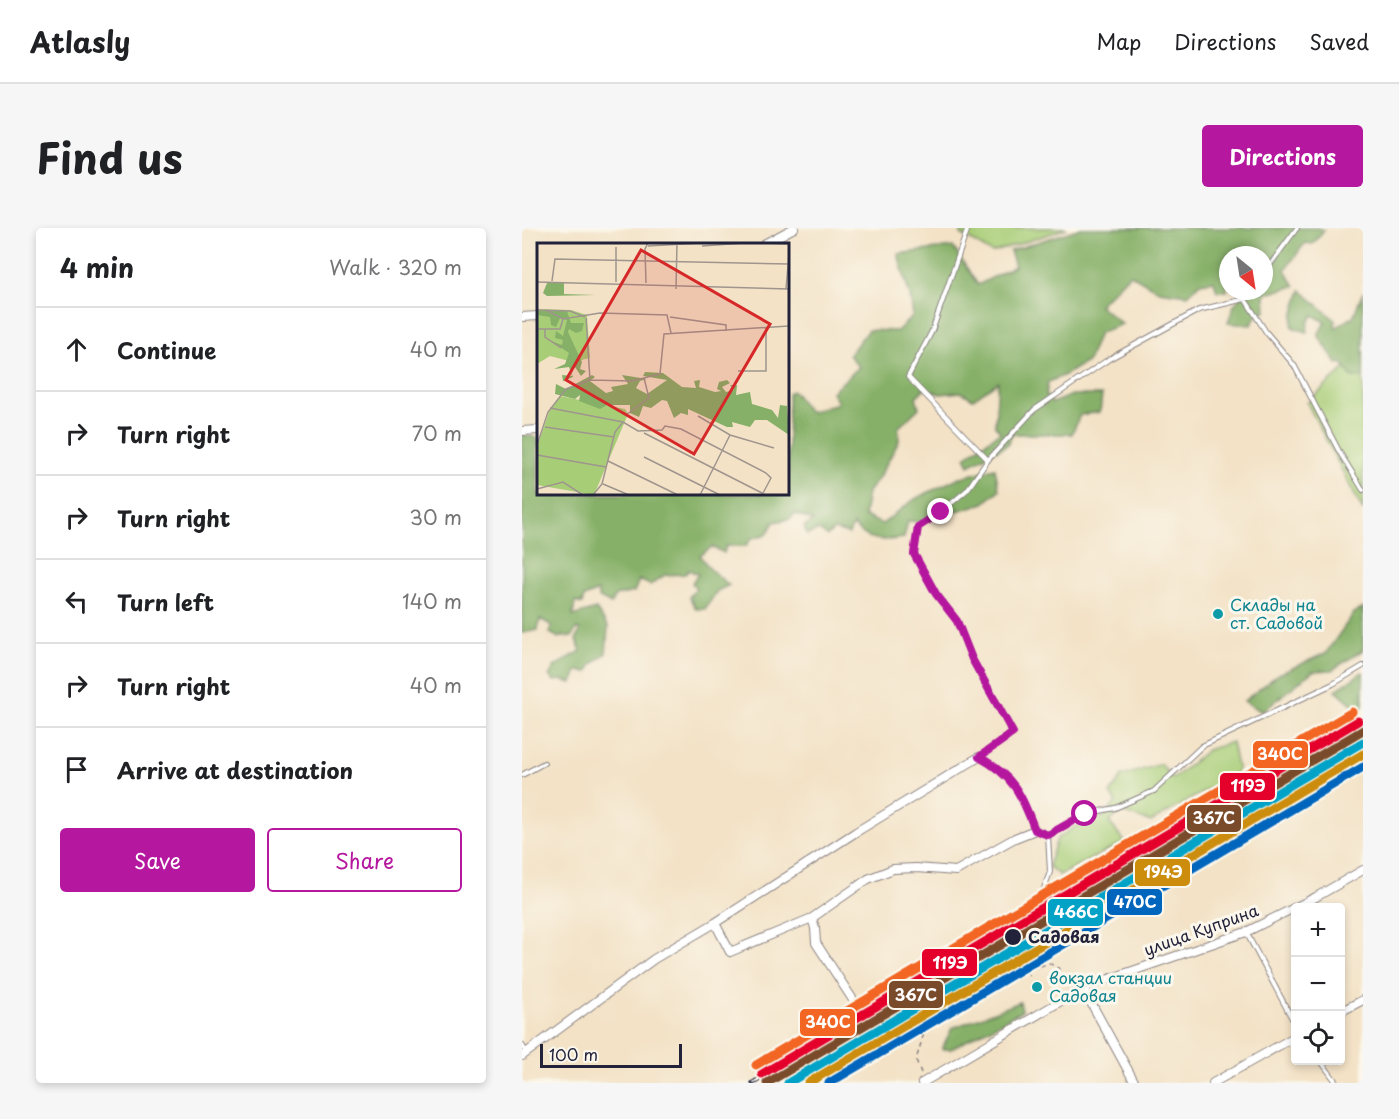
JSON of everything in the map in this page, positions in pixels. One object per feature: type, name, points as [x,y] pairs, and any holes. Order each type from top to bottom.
[{"type":"street","points":[[766,243],[794,228]]},
{"type":"street","points":[[522,317],[537,316]]},
{"type":"street","points":[[522,431],[537,430]]},
{"type":"street","points":[[524,1051],[654,959],[979,757]]},
{"type":"street","points":[[715,922],[730,952],[812,918],[868,879],[892,869],[956,871],[1015,838],[1035,830]]},
{"type":"street","name":"улица Куприна","points":[[923,1082],[1079,990],[1246,932],[1316,897],[1363,870]]},
{"type":"street","points":[[812,918],[816,943],[855,1004]]},
{"type":"street","points":[[1079,990],[1135,1083]]},
{"type":"street","points":[[1343,1011],[1363,1000]]},
{"type":"street","points":[[1213,1083],[1291,1039]]},
{"type":"lane","points":[[968,228],[932,331],[908,376],[988,460]]},
{"type":"lane","points":[[1273,261],[1297,228]]},
{"type":"lane","points":[[1048,835],[1035,830],[1023,801],[1011,781],[999,768],[979,757],[1013,733],[972,659],[957,621],[936,594],[914,554],[918,527],[941,512],[967,490],[988,460],[1034,410],[1109,359],[1199,310],[1241,300]]},
{"type":"lane","points":[[1246,300],[1266,332],[1294,365],[1340,453],[1363,490]]},
{"type":"lane","points":[[1048,835],[1085,814],[1115,808],[1155,791],[1202,746],[1333,684],[1363,666]]},
{"type":"lane","points":[[522,775],[544,763]]},
{"type":"lane","points":[[1043,891],[1050,872],[1048,835]]},
{"type":"lane","points":[[1246,932],[1291,1017]]},
{"type":"lane","points":[[1324,1065],[1337,1083]]},
{"type":"path","points":[[1018,957],[1030,978]]},
{"type":"path","points":[[923,1082],[916,1060],[926,1026],[957,1002],[984,994],[1026,971],[1049,963],[1060,969],[1079,990]]},
{"type":"green space","points":[[962,228],[1067,228],[992,253],[961,234]]},
{"type":"green space","points":[[1081,228],[1318,228],[1324,230],[1313,244],[1305,243],[1285,270],[1295,286],[1273,292],[1273,246],[1219,246],[1219,291],[1214,281],[1200,283],[1188,295],[1159,291],[1130,274],[1099,305],[1122,324],[1099,333],[1088,361],[1048,382],[1046,395],[1052,403],[1072,395],[1102,395],[1100,412],[1080,415],[1072,434],[1013,434],[1007,445],[969,465],[965,457],[1000,432],[995,425],[998,382],[973,399],[961,392],[940,394],[925,388],[916,397],[919,408],[898,428],[899,441],[868,492],[864,516],[882,524],[915,499],[958,478],[995,468],[999,490],[984,503],[950,513],[938,505],[923,522],[908,521],[904,538],[889,540],[871,538],[853,525],[849,534],[834,530],[827,536],[819,530],[807,535],[804,527],[813,521],[795,514],[790,519],[774,522],[767,534],[752,538],[746,546],[726,546],[724,553],[712,547],[700,556],[711,570],[729,585],[717,591],[705,609],[696,609],[689,597],[696,588],[692,583],[698,574],[689,570],[685,574],[665,575],[650,585],[639,580],[634,592],[615,596],[611,604],[598,597],[598,591],[584,597],[582,604],[575,602],[573,616],[596,609],[608,627],[606,653],[591,665],[588,672],[577,671],[572,683],[554,681],[549,676],[555,666],[581,651],[576,640],[580,630],[576,629],[572,637],[559,638],[550,633],[551,625],[540,619],[538,630],[522,633],[522,434],[537,438],[537,495],[789,495],[789,393],[793,391],[809,412],[838,403],[832,392],[859,367],[849,355],[868,330],[897,331],[913,316],[898,254],[953,247],[978,285],[1015,266],[1010,251]]},
{"type":"green space","points":[[1301,290],[1335,320],[1335,328],[1353,317],[1363,292],[1363,377],[1352,377],[1342,363],[1337,364],[1318,335],[1325,322],[1313,315],[1308,323],[1307,332],[1292,327]]},
{"type":"green space","points":[[1238,300],[1265,300],[1266,311],[1258,313],[1251,325],[1228,323]]},
{"type":"green space","points":[[1363,352],[1363,511],[1307,403]]},
{"type":"green space","points":[[1363,608],[1363,650],[1332,670],[1313,671],[1262,712],[1244,701],[1279,674],[1326,653],[1354,613]]},
{"type":"green space","points":[[1363,672],[1363,706],[1359,710],[1336,690]]},
{"type":"green space","points":[[1232,742],[1238,772],[1151,822],[1121,812],[1109,822],[1125,842],[1059,875],[1048,866],[1057,839],[1078,825],[1105,816],[1116,802],[1110,794],[1122,776],[1161,764],[1173,779],[1207,750]]},
{"type":"green space","points":[[1020,1002],[1022,1011],[951,1049],[942,1049],[952,1028]]},
{"type":"railway","points":[[753,1083],[1363,722]]},
{"type":"transit line","name":"340С","points":[[756,1065],[1352,712]]},
{"type":"transit line","name":"119Э","points":[[762,1074],[1358,721]]},
{"type":"transit line","name":"367С","points":[[767,1083],[1363,730]]},
{"type":"transit line","name":"466С","points":[[788,1083],[1363,742]]},
{"type":"transit line","name":"194Э","points":[[808,1083],[1363,754]]},
{"type":"transit line","name":"470С","points":[[829,1083],[1363,767]]},
{"type":"place","name":"Склады на ст. Садовой","points":[[1218,614]]},
{"type":"place","name":"Садовая","points":[[1013,937]]},
{"type":"place","name":"вокзал станции Садовая","points":[[1037,987]]},
{"type":"route","points":[[941,512],[918,527],[914,554],[936,594],[957,621],[972,659],[1013,733],[979,757],[999,768],[1011,781],[1023,801],[1035,830],[1048,835],[1085,814]]}]
